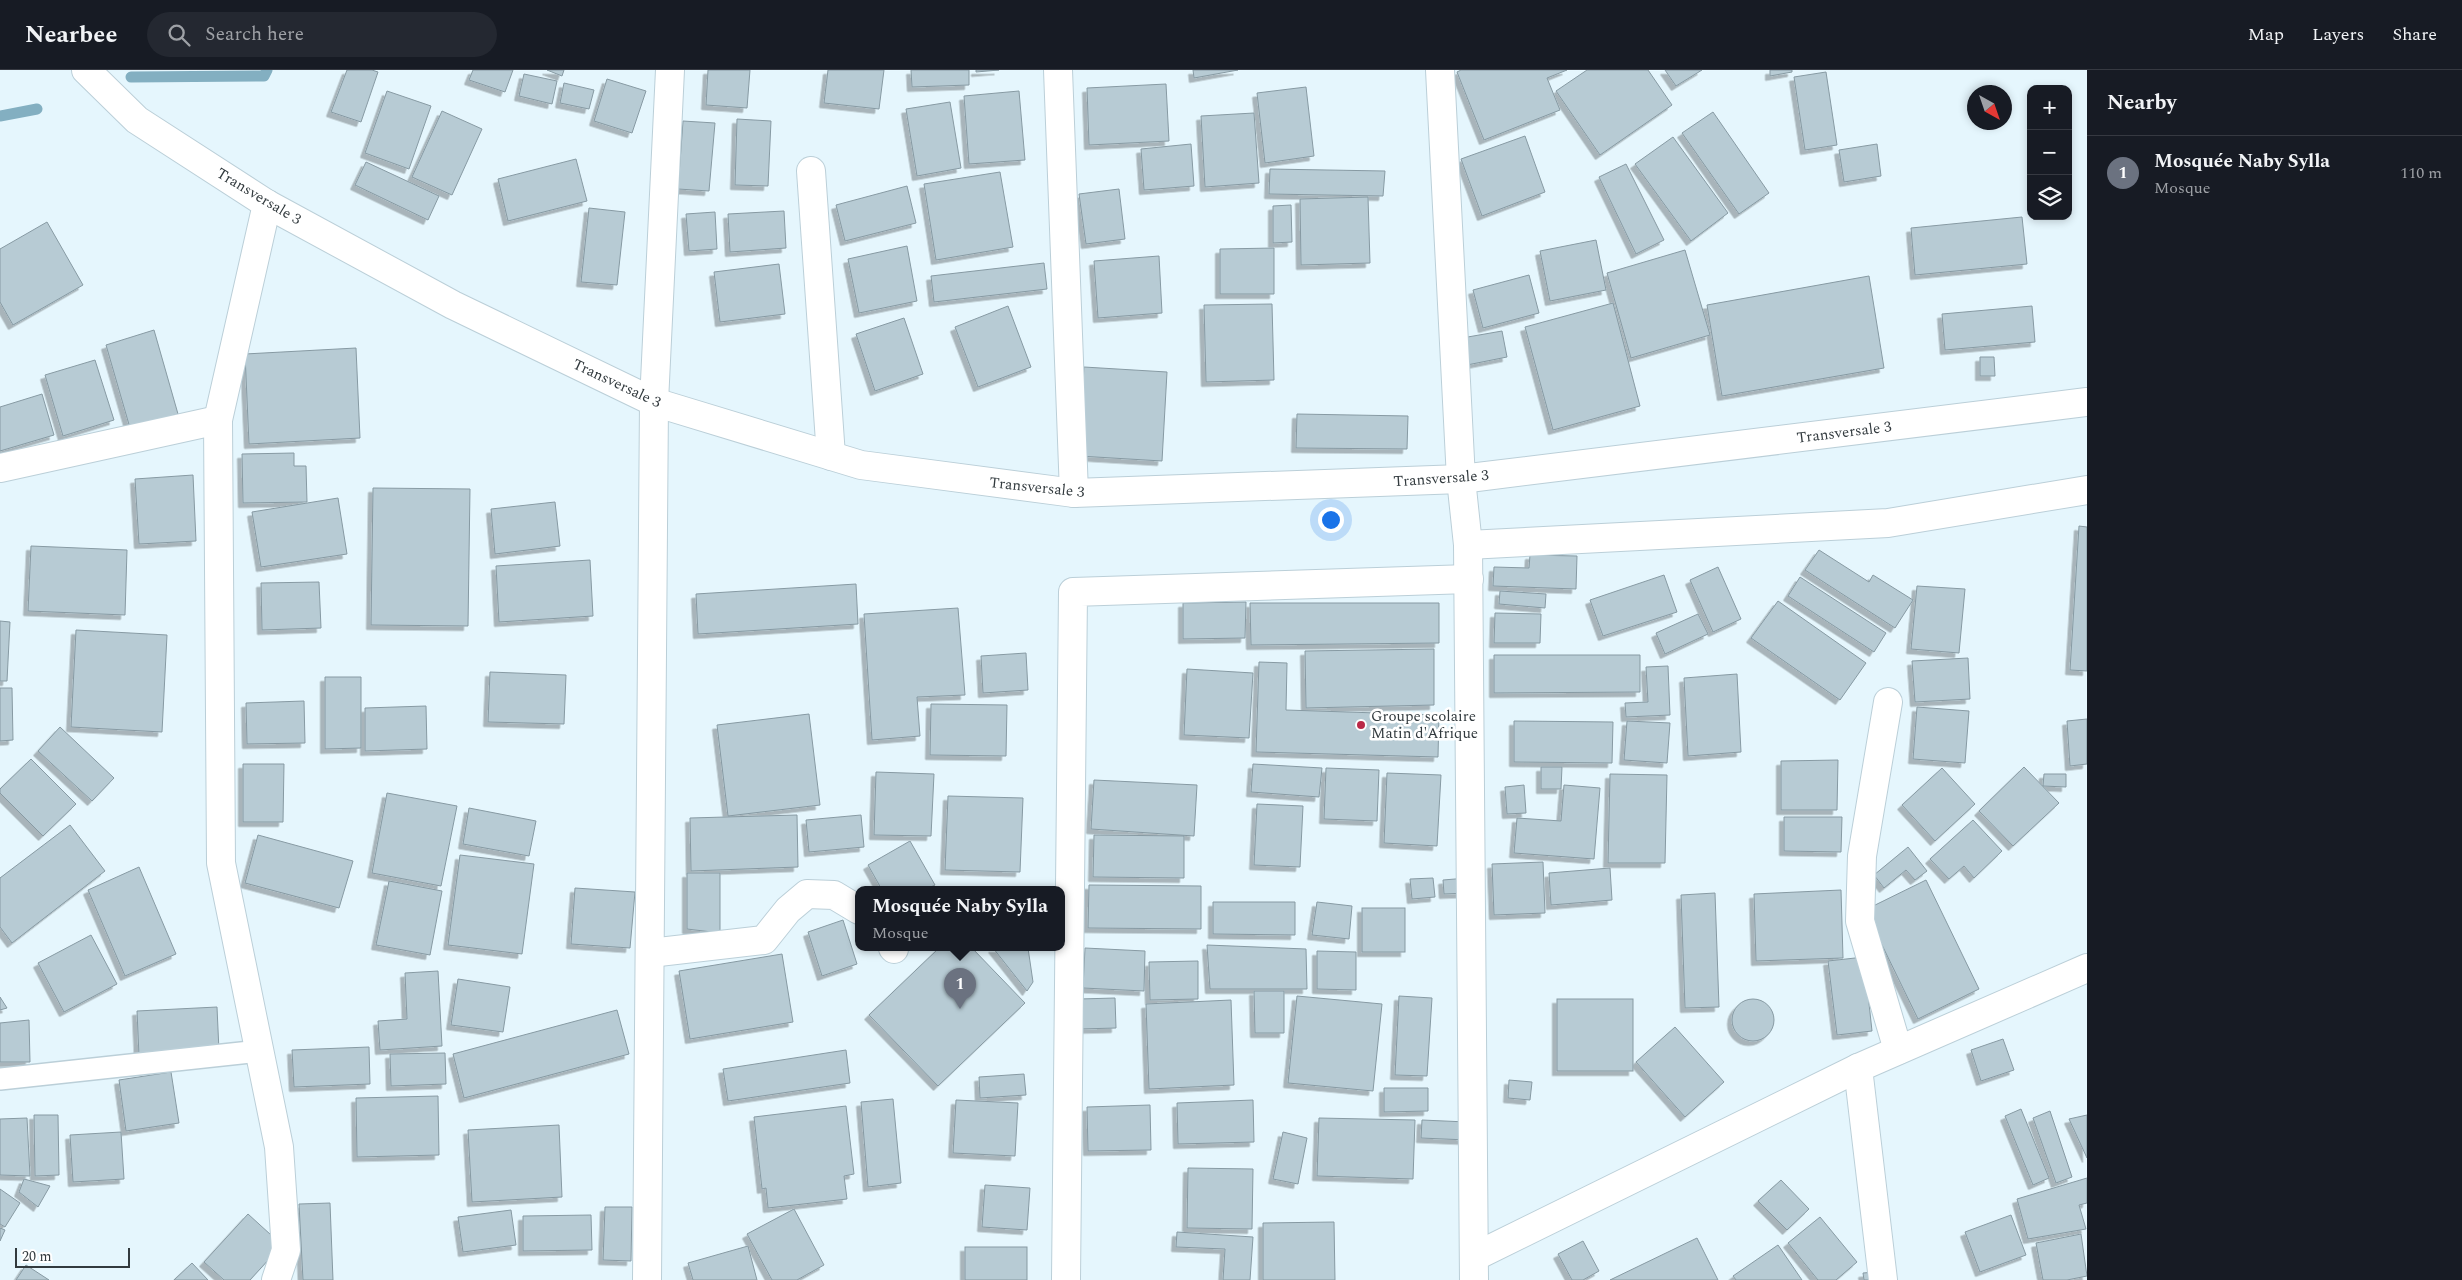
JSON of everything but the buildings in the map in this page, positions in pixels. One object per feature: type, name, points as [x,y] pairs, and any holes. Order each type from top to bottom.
[{"type":"street","name":"Transversale 3","points":[[86,70],[137,120],[267,204],[453,305],[654,402],[861,465],[1074,493],[1461,479],[2087,402]]},
{"type":"street","points":[[648,1280],[654,402],[670,70]]},
{"type":"street","points":[[1058,70],[1074,493]]},
{"type":"street","points":[[1440,70],[1461,479],[1468,545],[1469,579],[1474,1269],[1858,1068],[2087,968]]},
{"type":"street","points":[[811,171],[831,456]]},
{"type":"street","points":[[267,204],[218,420],[221,863],[280,1147],[286,1250],[276,1280]]},
{"type":"street","points":[[0,468],[218,420]]},
{"type":"street","points":[[1468,545],[1888,522],[2087,490]]},
{"type":"street","points":[[1066,1280],[1073,592],[1469,579]]},
{"type":"street","points":[[1888,702],[1862,856],[1860,921],[1898,1050]]},
{"type":"street","points":[[650,953],[764,940],[788,910],[808,894],[834,895],[855,908]]},
{"type":"street","points":[[1858,1068],[1883,1280]]},
{"type":"lane","points":[[0,1079],[260,1051]]},
{"type":"waterway","points":[[131,77],[264,76],[267,70]]},
{"type":"waterway","points":[[0,116],[37,109]]},
{"type":"place","name":"Groupe scolaire Matin d'Afrique","points":[[1361,725]]},
{"type":"place","name":"Mosquée Naby Sylla","points":[[960,1009]]}]
